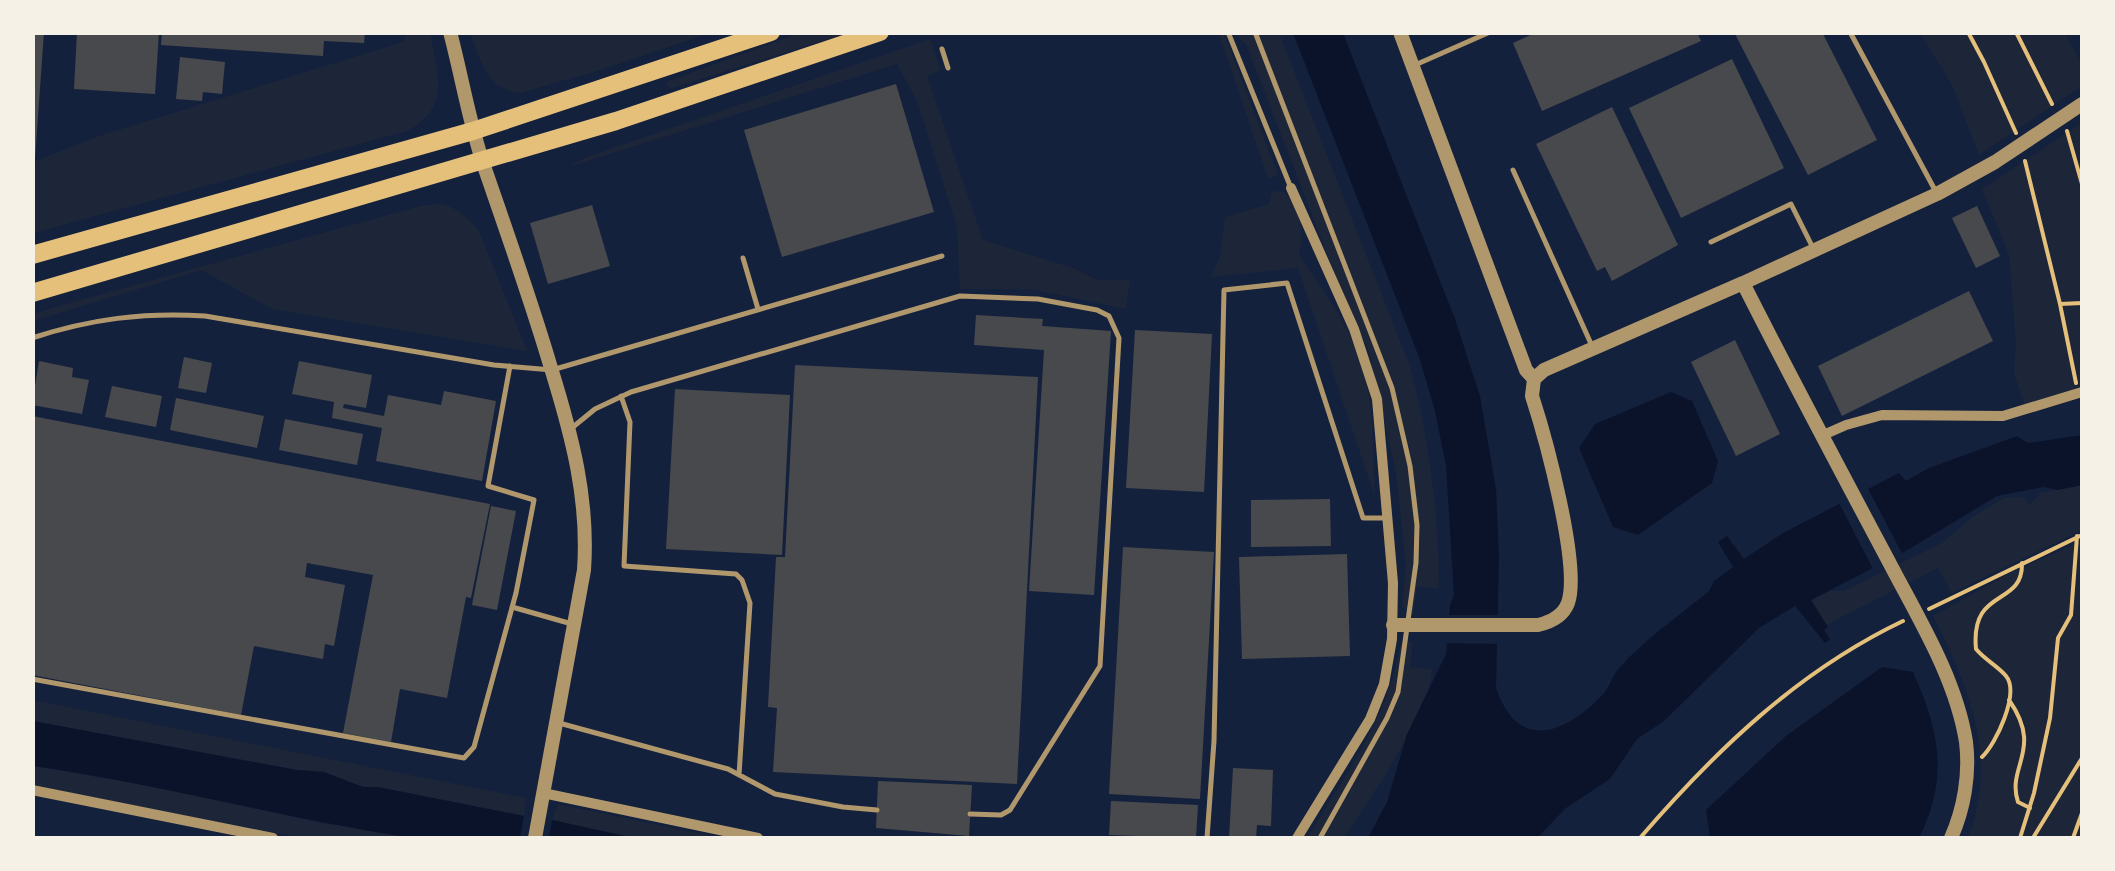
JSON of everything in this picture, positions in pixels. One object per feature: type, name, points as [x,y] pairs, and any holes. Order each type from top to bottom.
[{"type":"highway","points":[[32,254],[473,131],[771,32]]},
{"type":"highway","points":[[32,293],[616,121],[880,32]]},
{"type":"street","points":[[450,32],[482,162],[527,286],[570,430],[582,486],[584,570],[534,838]]},
{"type":"street","points":[[1400,32],[1526,370],[1534,379]]},
{"type":"street","points":[[1404,626],[1528,627],[1559,616],[1566,608],[1571,584],[1558,498],[1532,396],[1534,379],[1544,370],[1937,194],[1995,162],[2082,104]]},
{"type":"street","points":[[1291,188],[1377,399],[1385,518],[1393,583],[1404,626],[1370,720],[1297,838]]},
{"type":"street","points":[[1743,283],[1907,598],[1956,702],[1966,743],[1965,792],[1951,838]]},
{"type":"street","points":[[1821,436],[1882,414],[2003,416],[2080,393]]},
{"type":"street","points":[[32,790],[273,838]]},
{"type":"street","points":[[543,792],[758,838]]},
{"type":"street","points":[[223,838],[233,830]]},
{"type":"lane","points":[[1228,32],[1291,188]]},
{"type":"lane","points":[[1412,66],[1490,32]]},
{"type":"lane","points":[[1850,32],[1937,194]]},
{"type":"lane","points":[[1256,33],[1366,314],[1396,403],[1410,466],[1417,524],[1416,563],[1404,626],[1398,692],[1320,838]]},
{"type":"lane","points":[[942,50],[948,68]]},
{"type":"lane","points":[[1513,170],[1593,348]]},
{"type":"lane","points":[[1711,242],[1791,204],[1814,250]]},
{"type":"lane","points":[[32,338],[74,324],[168,313],[552,370],[942,256]]},
{"type":"lane","points":[[743,258],[758,310]]},
{"type":"lane","points":[[1207,838],[1214,741],[1224,290],[1287,283],[1363,518],[1385,518]]},
{"type":"lane","points":[[570,430],[595,409],[621,396],[960,296],[1038,300],[1098,310],[1109,316],[1119,338],[1100,666],[1010,810],[1001,815],[970,814]]},
{"type":"lane","points":[[32,679],[464,758],[474,747],[512,607],[534,500],[488,486],[510,366]]},
{"type":"lane","points":[[621,396],[630,422],[624,566],[736,574],[750,604],[740,775]]},
{"type":"lane","points":[[512,607],[574,624]]},
{"type":"lane","points":[[556,722],[728,769],[775,794],[877,810]]},
{"type":"path","points":[[1968,32],[2014,127]]},
{"type":"path","points":[[2016,32],[2054,108]]},
{"type":"path","points":[[2066,130],[2082,184]]},
{"type":"path","points":[[2027,166],[2080,393]]},
{"type":"path","points":[[2060,304],[2082,303]]},
{"type":"path","points":[[1640,838],[1710,763],[1792,688],[1872,636],[2080,535]]},
{"type":"path","points":[[2020,838],[2050,718],[2058,638],[2071,616],[2080,535]]},
{"type":"path","points":[[1978,760],[1992,748],[2002,729],[2009,678],[1976,649],[1976,621],[1982,609],[2015,588],[2021,580],[2022,563]]},
{"type":"path","points":[[2009,700],[2026,730],[2015,793],[2018,802],[2030,808]]},
{"type":"path","points":[[2033,838],[2082,758]]},
{"type":"path","points":[[2073,838],[2082,813]]},
{"type":"shaded area","points":[[470,32],[710,33],[520,93],[492,80]]},
{"type":"shaded area","points":[[802,32],[848,33],[669,89],[666,82]]},
{"type":"shaded area","points":[[406,33],[430,33],[438,76],[436,101],[430,112],[407,131],[33,233],[33,162],[102,135],[403,42]]},
{"type":"shaded area","points":[[1219,33],[1224,33],[1278,175],[1268,179]]},
{"type":"shaded area","points":[[1232,33],[1279,33],[1411,369],[1432,478],[1439,588],[1417,587],[1413,615],[1402,607],[1406,566],[1396,473],[1369,352],[1341,290],[1246,44]]},
{"type":"shaded area","points":[[1293,33],[1343,33],[1455,319],[1480,396],[1496,489],[1496,688],[1505,709],[1517,722],[1530,729],[1544,730],[1559,727],[1589,708],[1629,657],[1733,567],[1718,542],[1727,536],[1744,559],[1783,533],[1899,473],[1906,481],[1929,468],[2017,436],[2028,443],[2082,435],[2082,485],[2058,490],[2043,487],[1997,496],[1906,551],[1811,600],[1828,627],[1824,630],[1830,639],[1825,643],[1795,606],[1759,628],[1664,721],[1637,739],[1610,779],[1566,808],[1537,838],[1368,838],[1387,802],[1407,734],[1446,654],[1454,595],[1446,466],[1419,357]]},
{"type":"shaded area","points":[[1920,33],[2065,33],[2082,65],[2082,86],[1979,155],[1952,85]]},
{"type":"shaded area","points":[[930,39],[941,70],[927,76],[983,240],[1073,268],[1097,280],[1130,280],[1126,309],[1031,289],[960,289],[957,227],[917,101],[897,64],[568,167],[584,158]]},
{"type":"shaded area","points":[[2082,123],[2082,387],[2024,404],[2014,372],[2016,343],[2009,255],[1982,189]]},
{"type":"shaded area","points":[[1272,191],[1284,192],[1298,213],[1302,237],[1299,254],[1340,316],[1359,356],[1371,408],[1375,497],[1298,268],[1211,277],[1220,256],[1225,217],[1269,204]]},
{"type":"shaded area","points":[[441,204],[462,214],[479,231],[527,351],[272,309],[201,270],[33,321],[33,314],[59,306],[424,205]]},
{"type":"shaded area","points":[[1671,392],[1692,401],[1718,461],[1712,483],[1638,535],[1613,527],[1579,448],[1595,424]]},
{"type":"shaded area","points":[[2082,485],[2082,530],[1952,593],[1938,568],[1826,625],[1811,601],[1830,591],[1844,591],[1942,543],[1975,515],[2004,498],[2023,497],[2030,505],[2040,493]]},
{"type":"shaded area","points":[[2082,541],[2082,838],[1968,838],[1981,780],[1976,724],[1958,670],[1933,616],[2012,572]]},
{"type":"shaded area","points":[[1404,642],[1413,642],[1410,667],[1432,669],[1429,688],[1410,732],[1344,838],[1307,838],[1375,722]]},
{"type":"shaded area","points":[[1882,667],[1913,672],[1935,735],[1935,795],[1919,838],[1710,837],[1706,810],[1786,736]]},
{"type":"shaded area","points":[[32,700],[526,798],[524,816],[363,787],[324,772],[33,721]]},
{"type":"shaded area","points":[[33,721],[324,772],[363,787],[524,816],[520,838],[412,838],[33,766]]},
{"type":"shaded area","points":[[33,766],[220,798],[322,824],[415,838],[303,838],[33,786]]},
{"type":"shaded area","points":[[558,804],[721,838],[634,838],[552,820]]},
{"type":"shaded area","points":[[552,820],[634,838],[549,838]]},
{"type":"pier","points":[[1866,485],[1904,557],[1875,573],[1837,499]]},
{"type":"pier","points":[[1444,615],[1502,615],[1502,644],[1442,643]]},
{"type":"building","points":[[32,32],[44,32],[35,159],[32,159]]},
{"type":"building","points":[[77,32],[159,32],[155,94],[74,89]]},
{"type":"building","points":[[162,32],[365,32],[364,43],[324,41],[323,56],[161,45]]},
{"type":"building","points":[[1537,32],[1697,32],[1701,41],[1542,111],[1513,43]]},
{"type":"building","points":[[1734,32],[1822,32],[1877,140],[1808,175]]},
{"type":"building","points":[[180,57],[225,62],[222,94],[203,92],[202,101],[176,99]]},
{"type":"building","points":[[1732,59],[1784,168],[1681,218],[1629,108]]},
{"type":"building","points":[[896,84],[934,212],[782,257],[744,130]]},
{"type":"building","points":[[1612,107],[1678,245],[1612,281],[1605,267],[1597,271],[1536,144]]},
{"type":"building","points":[[592,205],[610,266],[548,284],[530,223]]},
{"type":"building","points":[[1977,206],[2000,256],[1976,268],[1952,218]]},
{"type":"building","points":[[1969,291],[1993,341],[1842,416],[1818,366]]},
{"type":"building","points":[[976,315],[1043,319],[1042,326],[1111,331],[1094,595],[1029,591],[1044,350],[974,345]]},
{"type":"building","points":[[1135,330],[1212,334],[1204,492],[1126,488]]},
{"type":"building","points":[[1735,340],[1780,434],[1736,456],[1691,362]]},
{"type":"building","points":[[184,357],[212,363],[206,393],[178,388]]},
{"type":"building","points":[[39,361],[73,368],[72,377],[89,380],[82,414],[32,405]]},
{"type":"building","points":[[299,361],[372,375],[366,408],[344,404],[343,408],[384,416],[388,395],[441,405],[444,391],[496,401],[482,481],[376,461],[382,428],[332,418],[334,402],[292,394]]},
{"type":"building","points":[[795,365],[1038,377],[1017,784],[773,772],[777,708],[768,707],[776,557],[785,557]]},
{"type":"building","points":[[112,386],[162,396],[156,427],[105,417]]},
{"type":"building","points":[[675,389],[790,395],[782,555],[666,549]]},
{"type":"building","points":[[176,398],[264,416],[257,448],[170,430]]},
{"type":"building","points":[[32,416],[490,504],[471,598],[466,597],[447,698],[400,689],[391,742],[343,733],[373,575],[307,563],[305,577],[345,585],[334,646],[325,644],[323,659],[254,646],[241,715],[32,675]]},
{"type":"building","points":[[285,419],[363,434],[357,465],[279,450]]},
{"type":"building","points":[[1330,499],[1331,546],[1251,547],[1251,500]]},
{"type":"building","points":[[491,506],[516,511],[497,610],[472,605]]},
{"type":"building","points":[[1123,547],[1214,552],[1200,799],[1109,794]]},
{"type":"building","points":[[1347,554],[1350,656],[1242,659],[1239,557]]},
{"type":"building","points":[[1233,768],[1273,770],[1271,826],[1257,825],[1256,838],[1229,838]]},
{"type":"building","points":[[878,781],[972,785],[969,836],[876,828]]},
{"type":"building","points":[[1111,801],[1198,805],[1196,838],[1109,835]]}]
